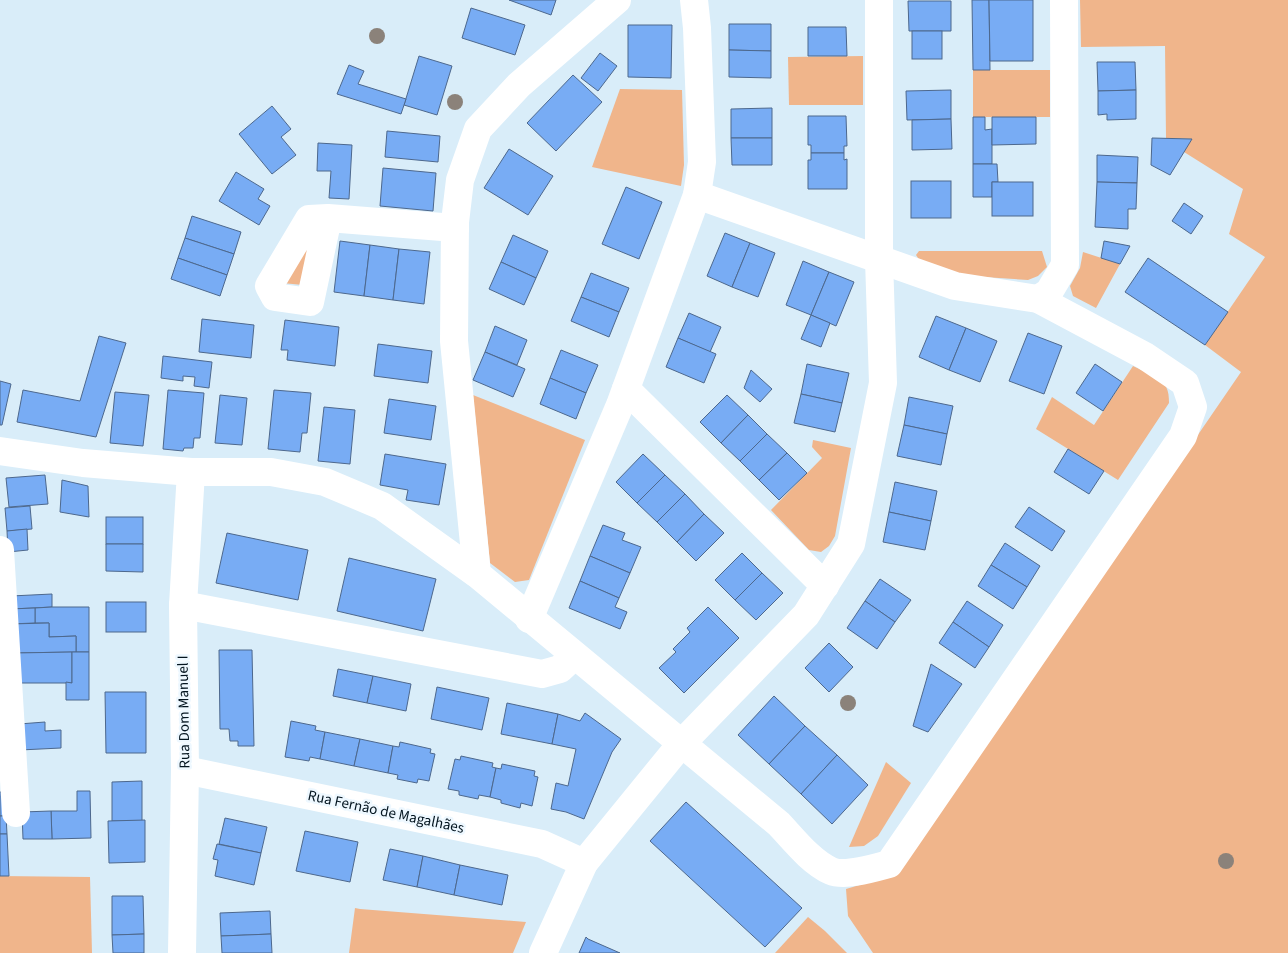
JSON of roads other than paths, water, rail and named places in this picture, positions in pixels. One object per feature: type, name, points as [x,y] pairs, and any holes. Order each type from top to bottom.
[{"type":"street","points":[[476,574],[454,341],[455,228],[460,180],[478,129],[519,85],[617,0]]},
{"type":"street","points":[[530,619],[626,389],[697,194],[702,162],[697,28],[694,0]]},
{"type":"street","points":[[543,953],[584,862],[681,744],[806,615],[851,544],[883,383],[878,258],[879,0]]},
{"type":"street","points":[[1038,299],[1049,292],[1065,265],[1064,0]]},
{"type":"street","points":[[0,451],[82,463],[191,472],[271,472],[324,482],[382,506],[476,574],[779,824],[805,852],[832,872],[860,872],[889,864],[1183,436],[1193,407],[1185,383],[1145,356],[1038,299],[955,286],[697,194]]},
{"type":"street","points":[[328,218],[455,228]]},
{"type":"street","points":[[626,389],[825,586]]},
{"type":"street","name":"Rua Dom Manuel I","points":[[182,953],[185,770],[183,604],[191,472]]},
{"type":"street","points":[[0,550],[16,813]]},
{"type":"street","points":[[183,604],[542,674],[560,669],[574,656]]},
{"type":"street","name":"Rua Fernão de Magalhães","points":[[185,770],[542,844],[584,862]]}]
